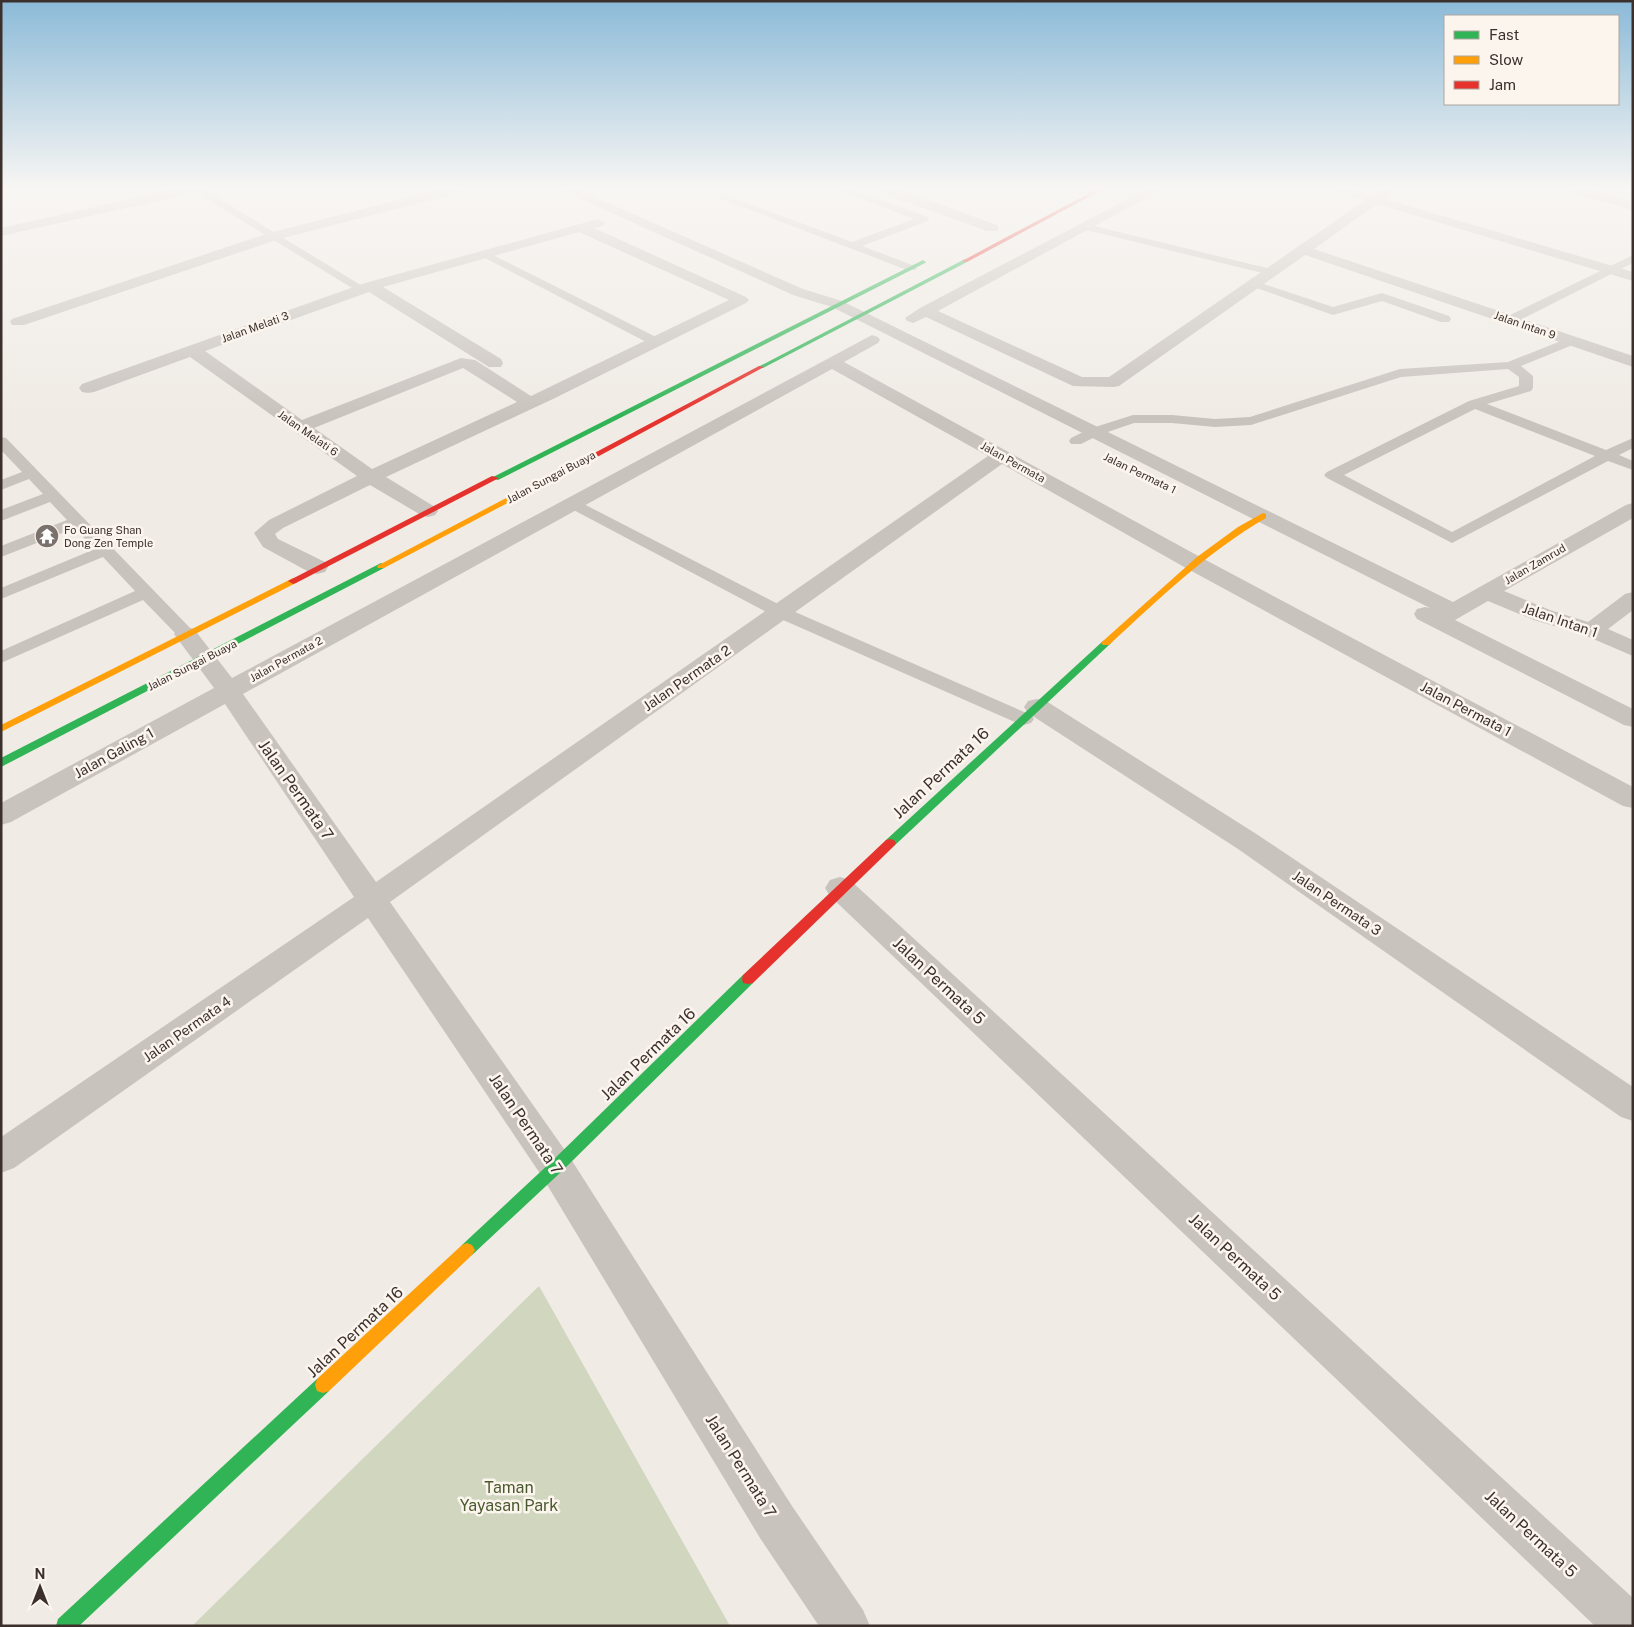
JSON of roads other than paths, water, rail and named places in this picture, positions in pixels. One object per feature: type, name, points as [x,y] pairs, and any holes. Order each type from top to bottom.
[{"type":"street","points":[[18,322],[185,266]]},
{"type":"street","name":"Jalan Melati 3","points":[[88,388],[365,287],[442,266]]},
{"type":"street","points":[[317,567],[270,543],[264,533],[276,524],[371,477],[538,399],[741,300],[665,266]]},
{"type":"street","points":[[739,266],[798,292]]},
{"type":"street","name":"Jalan Sungai Buaya","points":[[1,729],[317,567],[915,266]]},
{"type":"street","name":"Jalan Sungai Buaya","points":[[1,763],[206,658],[955,266]]},
{"type":"street","points":[[890,330],[1013,266]]},
{"type":"street","points":[[926,312],[1079,382],[1113,382],[1280,266]]},
{"type":"street","name":"Jalan Intan 9","points":[[1351,266],[1633,362]]},
{"type":"street","points":[[1594,266],[1633,277]]},
{"type":"street","points":[[365,287],[538,399]]},
{"type":"street","name":"Jalan Permata 1","points":[[798,292],[837,304],[1263,516],[1446,616]]},
{"type":"street","name":"Jalan Permata 1","points":[[798,292],[819,313],[842,325],[1246,525],[1446,616]]},
{"type":"street","name":"Jalan Permata 2","points":[[227,691],[872,340]]},
{"type":"street","name":"Jalan Melati 6","points":[[192,350],[371,477],[428,512]]},
{"type":"street","name":"Jalan Permata","points":[[832,362],[1194,563]]},
{"type":"street","points":[[300,427],[461,363],[469,364],[538,399]]},
{"type":"street","name":"Jalan Permata 2","points":[[372,900],[1001,456]]},
{"type":"street","name":"Jalan Zamrud","points":[[1446,616],[1633,509]]},
{"type":"street","name":"Jalan Permata 16","points":[[65,1626],[556,1167],[840,888],[1194,563],[1246,525],[1263,516]]},
{"type":"street","name":"Jalan Permata 1","points":[[1194,563],[1633,799]]},
{"type":"street","name":"Jalan Intan 1","points":[[1486,592],[1542,614],[1592,630],[1633,649]]},
{"type":"street","points":[[1592,630],[1633,599]]},
{"type":"street","points":[[1446,616],[1633,719]]},
{"type":"street","name":"Jalan Permata 7","points":[[186,634],[206,658],[556,1167],[776,1522],[847,1626]]},
{"type":"street","name":"Jalan Galing 1","points":[[1,815],[227,691]]},
{"type":"street","name":"Jalan Permata 3","points":[[1030,713],[1248,842],[1633,1106]]},
{"type":"street","name":"Jalan Permata 5","points":[[840,888],[1629,1626]]},
{"type":"street","name":"Jalan Permata 4","points":[[1,1157],[372,900]]},
{"type":"lane","points":[[327,266],[365,287]]},
{"type":"lane","points":[[508,266],[656,342]]},
{"type":"lane","points":[[905,266],[911,268]]},
{"type":"lane","points":[[1246,266],[1271,272]]},
{"type":"lane","points":[[1510,320],[1616,266]]},
{"type":"lane","points":[[1255,284],[1333,312],[1382,297],[1445,319]]},
{"type":"lane","points":[[1076,441],[1094,432],[1133,419],[1172,419],[1216,423],[1251,420],[1400,374],[1511,365],[1571,341]]},
{"type":"lane","points":[[1511,365],[1526,376],[1526,388],[1474,404],[1332,475],[1452,538],[1633,442]]},
{"type":"lane","points":[[1474,404],[1633,466]]},
{"type":"lane","points":[[1,441],[186,634]]},
{"type":"lane","points":[[1,485],[32,473]]},
{"type":"lane","points":[[1,516],[53,496]]},
{"type":"lane","points":[[572,503],[780,612],[1030,713]]},
{"type":"lane","points":[[1,552],[78,522]]},
{"type":"lane","points":[[1,594],[106,550]]},
{"type":"lane","points":[[1,658],[146,592]]},
{"type":"place","name":"Fo Guang Shan Dong Zen Temple","points":[[47,536]]},
{"type":"park label","name":"Taman Yayasan Park","points":[[509,1496]]}]
